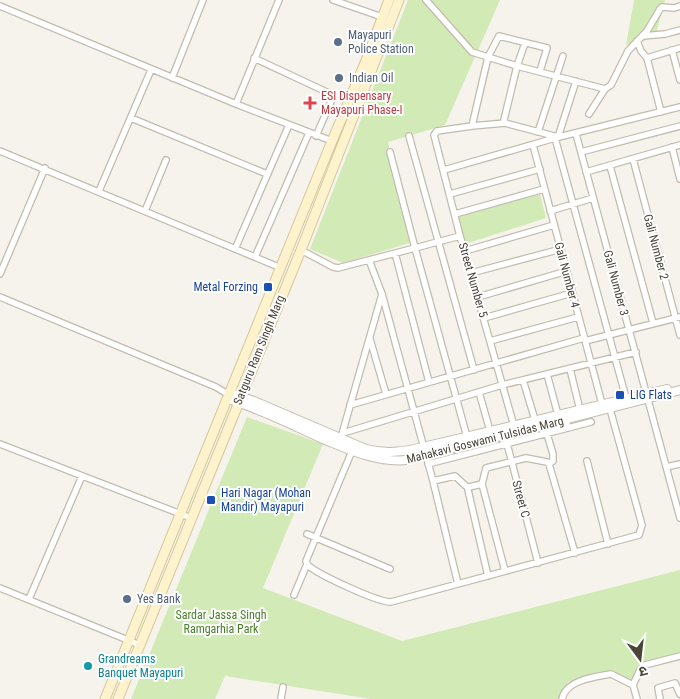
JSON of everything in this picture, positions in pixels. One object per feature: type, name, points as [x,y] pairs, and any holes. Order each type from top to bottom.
[{"type":"main road","name":"Satguru Ram Singh Marg","points":[[105,699],[282,268],[389,0]]},
{"type":"main road","name":"Satguru Ram Singh Marg","points":[[118,699],[399,0]]},
{"type":"street","points":[[172,78],[203,0]]},
{"type":"street","points":[[236,104],[279,0]]},
{"type":"street","points":[[333,0],[382,18]]},
{"type":"street","points":[[426,0],[472,52],[605,89]]},
{"type":"street","points":[[665,7],[666,0]]},
{"type":"street","points":[[0,6],[151,70],[332,141]]},
{"type":"street","points":[[589,114],[605,89],[611,85],[628,51],[643,36],[660,9],[680,6]]},
{"type":"street","points":[[643,36],[665,34],[680,30]]},
{"type":"street","points":[[540,71],[547,48],[499,36],[488,57],[472,126],[505,123],[557,138]]},
{"type":"street","points":[[637,42],[647,58],[661,112]]},
{"type":"street","points":[[505,123],[504,120],[517,66],[525,43]]},
{"type":"street","points":[[647,58],[680,48]]},
{"type":"street","points":[[672,50],[680,80]]},
{"type":"street","points":[[538,132],[563,56]]},
{"type":"street","points":[[254,58],[331,94],[332,97],[316,136]]},
{"type":"street","points":[[100,191],[151,70]]},
{"type":"street","points":[[576,81],[557,138],[626,398]]},
{"type":"street","points":[[444,170],[680,106]]},
{"type":"street","points":[[131,118],[267,174]]},
{"type":"street","points":[[235,249],[288,125]]},
{"type":"street","name":"Street Number 5","points":[[472,126],[434,134],[460,236],[514,426]]},
{"type":"street","points":[[581,152],[680,126]]},
{"type":"street","points":[[255,257],[308,132]]},
{"type":"street","name":"Gali Number 3","points":[[576,134],[666,467],[678,500],[680,518]]},
{"type":"street","points":[[409,136],[474,370]]},
{"type":"street","points":[[586,172],[680,144]]},
{"type":"street","name":"Gali Number 4","points":[[307,564],[348,587],[387,602],[639,535],[642,529],[584,340],[534,145]]},
{"type":"street","points":[[672,147],[680,179]]},
{"type":"street","points":[[0,151],[45,168],[282,268]]},
{"type":"street","points":[[390,152],[468,436]]},
{"type":"street","name":"Gali Number 2","points":[[633,159],[678,318],[680,335]]},
{"type":"street","points":[[145,211],[166,160]]},
{"type":"street","points":[[610,166],[653,323]]},
{"type":"street","points":[[0,274],[45,168]]},
{"type":"street","points":[[450,194],[540,169]]},
{"type":"street","points":[[455,214],[544,188]]},
{"type":"street","points":[[550,210],[593,198]]},
{"type":"street","points":[[465,251],[554,225]]},
{"type":"street","points":[[300,250],[338,268],[460,236]]},
{"type":"street","points":[[471,273],[561,249]]},
{"type":"street","points":[[395,253],[429,382]]},
{"type":"street","points":[[369,260],[382,294],[433,481],[458,584]]},
{"type":"street","points":[[478,297],[567,272]]},
{"type":"street","points":[[342,436],[382,294]]},
{"type":"street","points":[[484,318],[572,294]]},
{"type":"street","points":[[0,297],[216,387],[239,399]]},
{"type":"street","points":[[490,341],[578,317]]},
{"type":"street","points":[[350,405],[496,363],[678,318]]},
{"type":"street","points":[[369,338],[386,394]]},
{"type":"street","points":[[342,436],[502,385],[636,352]]},
{"type":"street","points":[[570,369],[580,410]]},
{"type":"street","points":[[547,374],[558,415]]},
{"type":"street","points":[[523,380],[535,420]]},
{"type":"street","name":"Mahakavi Goswami Tulsidas Marg","points":[[239,399],[352,451],[390,461],[407,460],[424,451],[468,436],[490,431],[504,432],[514,426],[535,420],[580,410],[606,407],[680,386]]},
{"type":"street","name":"Mahakavi Goswami Tulsidas Marg","points":[[239,399],[254,401],[342,436],[366,449],[392,453],[424,451],[504,432],[567,424],[626,398],[680,390]]},
{"type":"street","points":[[479,392],[490,431]]},
{"type":"street","points":[[428,464],[547,434],[567,424],[590,422]]},
{"type":"street","name":"Street C","points":[[504,432],[538,563]]},
{"type":"street","points":[[547,434],[554,457],[553,461],[549,464]]},
{"type":"street","points":[[0,444],[191,518]]},
{"type":"street","points":[[294,595],[298,580],[307,564],[307,558],[352,451]]},
{"type":"street","points":[[505,571],[482,484],[486,468],[511,461],[530,458],[549,464],[575,553]]},
{"type":"street","points":[[587,461],[608,544]]},
{"type":"street","points":[[666,467],[680,464]]},
{"type":"street","points":[[29,599],[82,476]]},
{"type":"street","points":[[433,481],[455,476],[468,488],[488,576]]},
{"type":"street","points":[[468,488],[482,484]]},
{"type":"street","points":[[307,534],[316,536],[390,569]]},
{"type":"street","points":[[0,588],[140,645]]},
{"type":"street","points":[[637,699],[633,685],[645,664],[679,657]]},
{"type":"street","points":[[562,699],[569,686],[611,674],[633,685]]},
{"type":"street","points":[[660,699],[658,688],[675,683],[680,694]]},
{"type":"street","points":[[281,699],[283,687]]},
{"type":"green space","points":[[408,0],[500,0],[445,125],[388,142],[413,242],[343,263],[310,249]]},
{"type":"green space","points":[[634,0],[665,0],[656,34],[644,41],[626,45]]},
{"type":"green space","points":[[540,194],[546,218],[465,244],[458,216]]},
{"type":"green space","name":"Sardar Jassa Singh Ramgarhia Park","points":[[247,417],[323,444],[263,588],[402,641],[680,570],[680,653],[640,664],[633,682],[612,670],[568,682],[560,699],[371,699],[225,676],[215,699],[131,699]]},
{"type":"place","name":"Mayapuri Police Station","points":[[338,42]]},
{"type":"place","name":"Indian Oil","points":[[339,78]]},
{"type":"place","name":"ESI Dispensary Mayapuri Phase-I","points":[[310,103]]},
{"type":"place","name":"Metal Forzing","points":[[268,287]]},
{"type":"place","name":"LIG Flats","points":[[620,395]]},
{"type":"place","name":"Hari Nagar (Mohan Mandir) Mayapuri","points":[[211,500]]},
{"type":"place","name":"Yes Bank","points":[[127,599]]},
{"type":"place","name":"Grandreams Banquet Mayapuri","points":[[88,666]]}]
